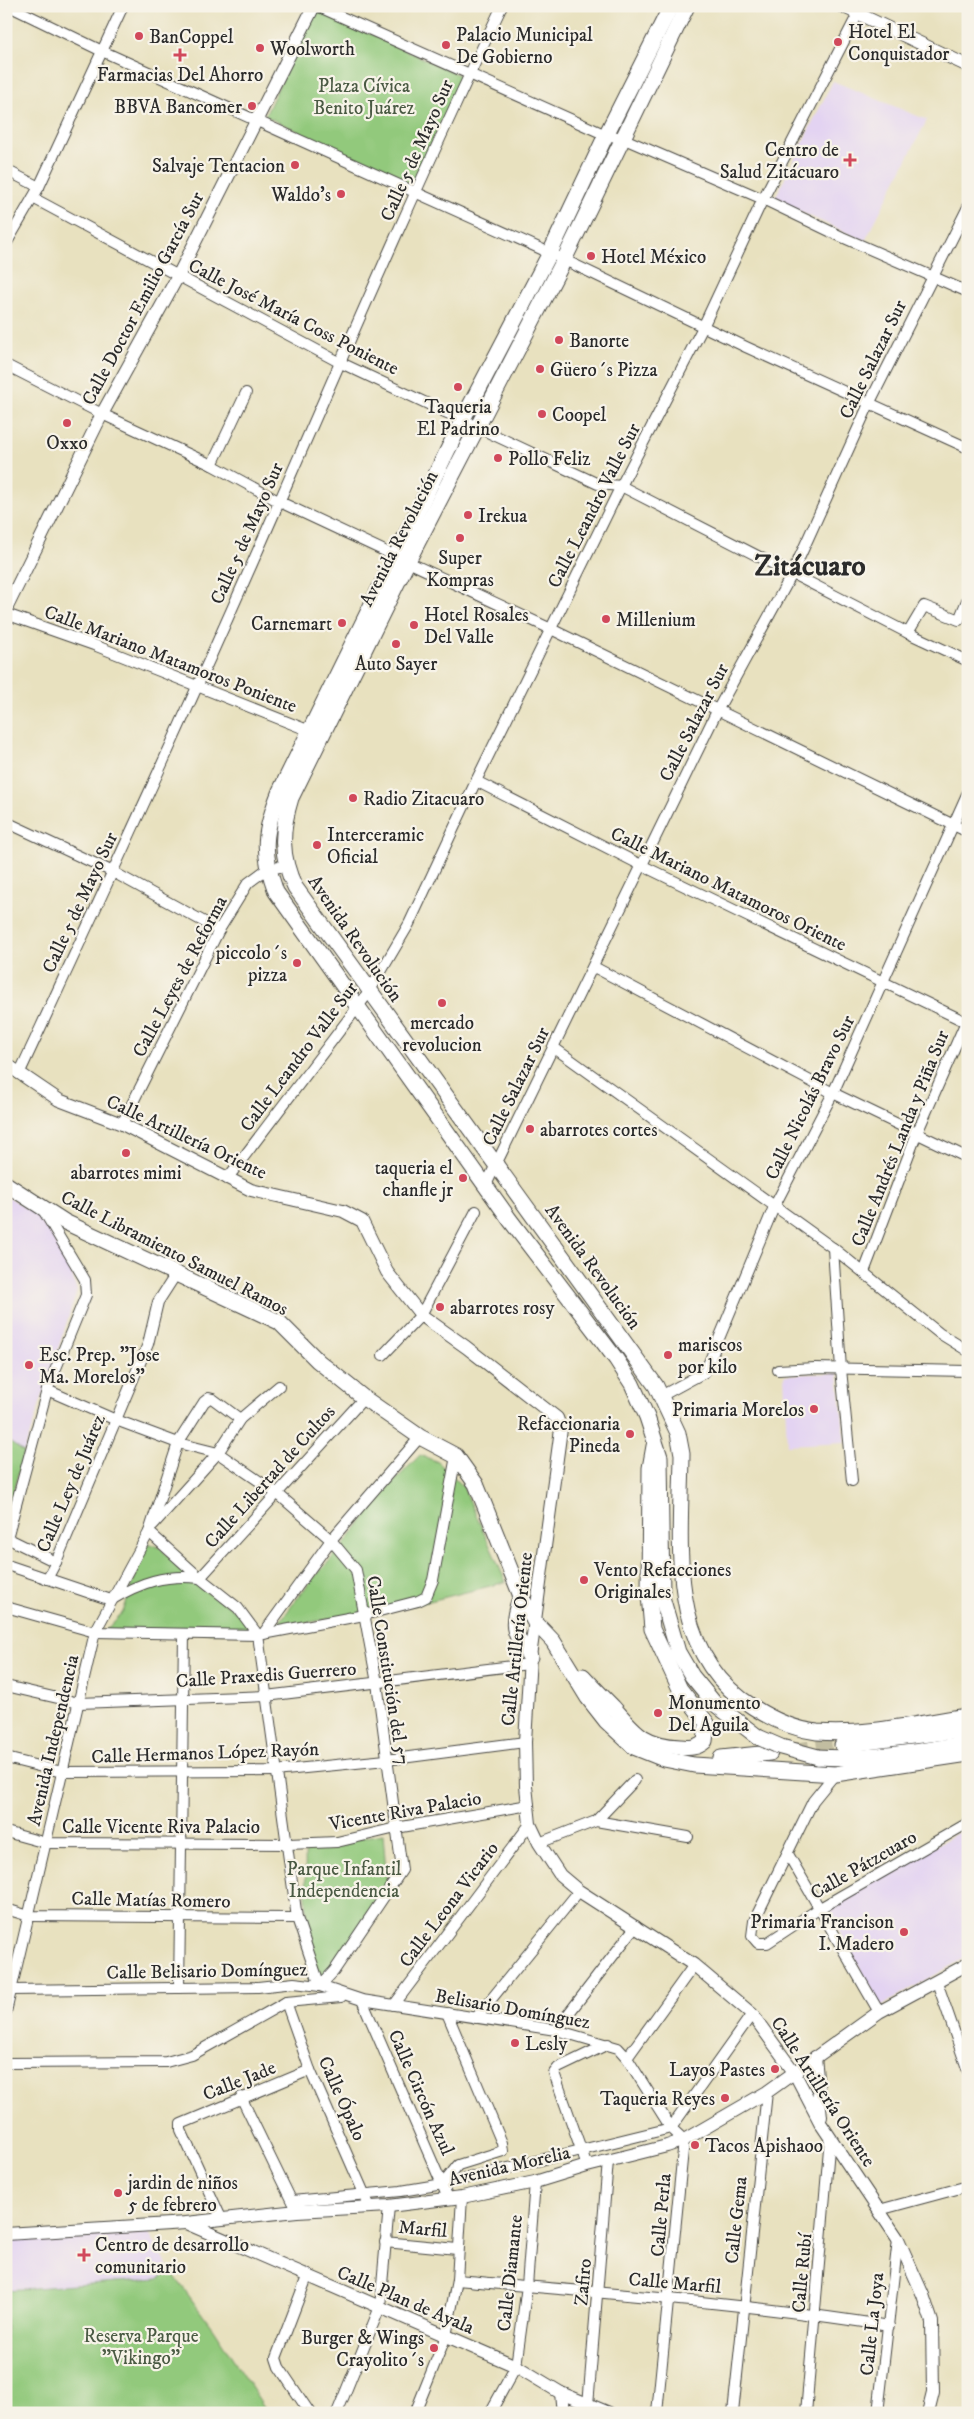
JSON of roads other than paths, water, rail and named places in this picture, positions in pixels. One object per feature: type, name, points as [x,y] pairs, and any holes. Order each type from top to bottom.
[{"type":"main road","name":"Avenida Revolución","points":[[402,558],[478,426],[557,256],[606,135],[671,6]]},
{"type":"main road","name":"Avenida Revolución","points":[[687,6],[622,138],[557,256],[463,419],[402,558],[317,733],[291,798],[282,841],[286,866],[295,887],[369,992],[656,1386],[678,1433],[682,1454],[682,1593],[688,1621],[700,1651],[716,1676],[743,1701],[790,1727],[817,1732],[870,1729],[968,1716]]},
{"type":"main road","name":"Avenida Revolución","points":[[317,733],[280,791],[270,815],[265,839],[267,869],[276,892],[510,1220],[616,1359],[639,1397],[661,1468],[662,1597],[678,1652],[692,1676],[715,1704],[758,1737],[781,1747],[818,1757],[863,1757],[919,1752],[968,1743]]},
{"type":"main road","name":"Calle Libramiento Samuel Ramos","points":[[6,1184],[69,1224],[279,1322],[318,1361],[364,1398],[420,1437],[456,1456],[476,1484],[521,1596],[534,1621],[553,1641],[588,1698],[606,1721],[634,1747],[664,1759],[694,1765],[835,1774]]},
{"type":"main road","points":[[553,1641],[605,1702],[611,1705],[636,1734],[646,1740],[659,1744],[688,1748],[699,1747],[705,1742],[707,1724],[680,1689],[652,1629],[649,1595],[650,1468],[655,1444]]},
{"type":"main road","points":[[521,1596],[513,1616],[517,1639],[529,1660]]},
{"type":"main road","points":[[605,1702],[606,1708],[614,1720],[636,1740],[658,1751],[682,1757],[724,1758],[770,1753]]},
{"type":"main road","points":[[842,1745],[968,1729]]},
{"type":"main road","points":[[835,1774],[968,1754]]},
{"type":"street","points":[[9,6],[102,51],[557,256],[703,327],[968,448]]},
{"type":"street","points":[[6,244],[39,187],[123,6]]},
{"type":"street","points":[[316,6],[606,135],[622,138],[763,199],[842,237],[968,292]]},
{"type":"street","name":"Calle Doctor Emilio García Sur","points":[[6,608],[102,414],[178,276],[256,120],[316,6]]},
{"type":"street","name":"Calle 5 de Mayo Sur","points":[[19,1074],[113,872],[280,502],[340,362],[394,244],[414,191],[502,6]]},
{"type":"street","points":[[842,6],[861,10],[968,66]]},
{"type":"street","name":"Calle Leandro Valle Sur","points":[[227,1179],[369,992],[409,924],[476,781],[620,486],[703,327],[763,199],[861,10]]},
{"type":"street","points":[[6,170],[39,187]]},
{"type":"street","name":"Calle José María Coss Poniente","points":[[33,198],[340,362],[598,484],[620,486],[908,633],[968,661]]},
{"type":"street","name":"Calle Salazar Sur","points":[[486,1185],[594,967],[641,865],[718,709],[792,574],[869,404],[932,275],[968,207]]},
{"type":"street","points":[[6,365],[102,414],[212,465],[280,502],[551,628],[968,832]]},
{"type":"street","points":[[212,465],[246,393]]},
{"type":"street","points":[[908,633],[924,606],[959,620],[968,598]]},
{"type":"street","name":"Calle Mariano Matamoros Poniente","points":[[6,614],[94,645],[317,733]]},
{"type":"street","name":"Calle Mariano Matamoros Oriente","points":[[476,781],[641,865],[882,982],[967,1020]]},
{"type":"street","name":"Calle Nicolás Bravo Sur","points":[[661,1396],[705,1372],[774,1207],[833,1093],[968,792]]},
{"type":"street","points":[[6,822],[113,872],[219,930]]},
{"type":"street","name":"Calle Leyes de Reforma","points":[[122,1124],[219,930],[248,883],[267,869],[286,866]]},
{"type":"street","points":[[594,967],[833,1093],[968,1158]]},
{"type":"street","name":"Calle Andrés Landa y Piña Sur","points":[[864,1272],[917,1133],[967,1020]]},
{"type":"street","points":[[554,1047],[833,1248],[939,1333],[968,1351]]},
{"type":"street","name":"Calle Artillería Oriente","points":[[6,1064],[60,1100],[122,1124],[227,1179],[260,1193],[343,1211],[362,1221],[387,1272],[421,1315],[466,1347],[557,1418],[560,1423],[529,1660],[525,1742],[530,1824],[539,1843],[560,1875],[580,1891],[694,1965],[752,2014],[794,2072],[821,2124],[898,2239],[923,2296],[932,2322],[933,2393],[928,2413]]},
{"type":"street","points":[[41,1207],[82,1274],[87,1287],[84,1303],[47,1390],[7,1538],[56,1562]]},
{"type":"street","points":[[383,1355],[421,1315],[476,1211]]},
{"type":"street","points":[[833,1248],[841,1369],[852,1481]]},
{"type":"street","name":"Calle Ley de Juárez","points":[[47,1579],[56,1562],[148,1344],[158,1302],[176,1274]]},
{"type":"street","points":[[778,1370],[968,1371]]},
{"type":"street","points":[[150,1530],[218,1453],[240,1419],[278,1386]]},
{"type":"street","name":"Calle Constitución del 57","points":[[47,1390],[116,1420],[178,1443],[218,1453],[278,1494],[332,1540],[356,1570],[377,1683],[402,1870]]},
{"type":"street","points":[[150,1530],[178,1443],[204,1402],[209,1398],[214,1399],[240,1419]]},
{"type":"street","name":"Calle Libertad de Cultos","points":[[200,1578],[364,1398]]},
{"type":"street","points":[[260,1634],[332,1540],[420,1437]]},
{"type":"street","points":[[6,1607],[95,1632],[260,1634],[364,1615],[418,1602],[426,1596],[433,1580],[456,1456]]},
{"type":"street","points":[[150,1530],[200,1578],[238,1608],[260,1634],[275,1771],[288,1844],[297,1918],[320,1986]]},
{"type":"street","name":"Avenida Independencia","points":[[6,2012],[10,1983],[29,1916],[95,1632],[150,1530]]},
{"type":"street","points":[[10,1566],[111,1600],[135,1586],[177,1576],[200,1578]]},
{"type":"street","points":[[179,1988],[184,1634]]},
{"type":"street","name":"Calle Praxedis Guerrero","points":[[6,1686],[79,1703],[266,1696],[377,1683],[529,1660]]},
{"type":"street","name":"Calle Hermanos López Rayón","points":[[6,1758],[62,1772],[275,1771],[386,1760],[525,1742]]},
{"type":"street","points":[[835,1774],[813,1801],[788,1854],[879,2012]]},
{"type":"street","points":[[539,1843],[596,1821],[635,1780]]},
{"type":"street","name":"Vicente Riva Palacio","points":[[288,1844],[337,1842],[396,1828],[529,1805]]},
{"type":"street","points":[[596,1821],[688,1837]]},
{"type":"street","name":"Calle Pátzcuaro","points":[[788,1854],[754,1921],[752,1936],[758,1943],[768,1943],[820,1908],[968,1823]]},
{"type":"street","name":"Calle Leona Vicario","points":[[394,2005],[530,1824]]},
{"type":"street","name":"Calle Vicente Riva Palacio","points":[[6,1832],[46,1843],[288,1844]]},
{"type":"street","name":"Calle Belisario Domínguez","points":[[10,1983],[179,1988],[258,1987],[294,1983],[320,1986],[334,1971],[402,1870]]},
{"type":"street","points":[[476,2018],[580,1891]]},
{"type":"street","name":"Calle Matías Romero","points":[[6,1909],[29,1916],[297,1918]]},
{"type":"street","points":[[556,2030],[636,1926]]},
{"type":"street","name":"Avenida Morelia","points":[[6,2234],[186,2223],[294,2206],[389,2206],[462,2197],[535,2182],[684,2140],[767,2092],[879,2012],[968,1964]]},
{"type":"street","points":[[627,2058],[694,1965]]},
{"type":"street","points":[[937,1982],[968,2071]]},
{"type":"street","name":"Belisario Domínguez","points":[[320,1986],[345,1996],[362,2000],[556,2030],[618,2048],[627,2058],[670,2128],[684,2140]]},
{"type":"street","points":[[6,2063],[166,2062],[192,2055],[286,2002],[345,1996]]},
{"type":"street","name":"Calle Circón Azul","points":[[362,2000],[444,2184],[448,2198]]},
{"type":"street","name":"Calle Ópalo","points":[[286,2002],[310,2070],[366,2193],[370,2207]]},
{"type":"street","points":[[444,2184],[458,2165],[503,2151],[502,2143],[447,2013]]},
{"type":"street","points":[[241,2097],[294,2206],[366,2193],[402,2191],[444,2184],[670,2128],[752,2014]]},
{"type":"street","points":[[587,2166],[554,2073],[558,2068],[608,2044]]},
{"type":"street","points":[[815,2057],[821,2124]]},
{"type":"street","name":"Calle Jade","points":[[221,2218],[181,2130],[181,2124],[241,2097],[310,2070]]},
{"type":"street","name":"Calle Gema","points":[[733,2413],[767,2092]]},
{"type":"street","name":"Calle Rubí","points":[[806,2413],[830,2137]]},
{"type":"street","name":"Calle Perla","points":[[657,2413],[670,2298],[684,2140]]},
{"type":"street","name":"Zafiro","points":[[588,2405],[599,2293],[608,2161]]},
{"type":"street","name":"Calle Diamante","points":[[516,2366],[526,2286],[535,2182]]},
{"type":"street","points":[[879,2210],[968,2186]]},
{"type":"street","points":[[415,2413],[446,2336],[457,2280],[457,2249],[462,2197]]},
{"type":"street","points":[[336,2413],[380,2307],[389,2206]]},
{"type":"street","name":"Calle Plan de Ayala","points":[[186,2223],[306,2277],[516,2366],[561,2393],[609,2413]]},
{"type":"street","name":"Calle La Joya","points":[[878,2413],[898,2239]]},
{"type":"street","name":"Marfil","points":[[385,2242],[457,2249]]},
{"type":"street","points":[[306,2277],[276,2358],[278,2367],[310,2413]]},
{"type":"street","name":"Calle Marfil","points":[[457,2280],[670,2298],[816,2314],[889,2326]]},
{"type":"street","points":[[490,2413],[516,2366]]},
{"type":"street","points":[[561,2393],[563,2413]]},
{"type":"tunnel","points":[[794,1750],[842,1745]]},
{"type":"place","name":"BanCoppel","points":[[139,36]]},
{"type":"place","name":"Hotel El Conquistador","points":[[838,42]]},
{"type":"place","name":"Palacio Municipal De Gobierno","points":[[446,45]]},
{"type":"place","name":"Woolworth","points":[[260,48]]},
{"type":"place","name":"Farmacias Del Ahorro","points":[[180,55]]},
{"type":"place","name":"BBVA Bancomer","points":[[252,106]]},
{"type":"place","name":"Centro de Salud Zitácuaro","points":[[850,160]]},
{"type":"place","name":"Salvaje Tentacion","points":[[295,165]]},
{"type":"place","name":"Waldo's","points":[[341,194]]},
{"type":"place","name":"Hotel México","points":[[591,256]]},
{"type":"place","name":"Banorte","points":[[559,340]]},
{"type":"place","name":"Güero´s Pizza","points":[[540,369]]},
{"type":"place","name":"Taqueria El Padrino","points":[[458,387]]},
{"type":"place","name":"Coopel","points":[[542,414]]},
{"type":"place","name":"Oxxo","points":[[67,423]]},
{"type":"place","name":"Pollo Feliz","points":[[498,458]]},
{"type":"place","name":"Irekua","points":[[468,515]]},
{"type":"place","name":"Super Kompras","points":[[460,538]]},
{"type":"place","name":"Millenium","points":[[606,619]]},
{"type":"place","name":"Carnemart","points":[[342,623]]},
{"type":"place","name":"Hotel Rosales Del Valle","points":[[414,625]]},
{"type":"place","name":"Auto Sayer","points":[[396,644]]},
{"type":"place","name":"Radio Zitacuaro","points":[[353,798]]},
{"type":"place","name":"Interceramic Oficial","points":[[317,845]]},
{"type":"place","name":"piccolo´s pizza","points":[[297,963]]},
{"type":"place","name":"mercado revolucion","points":[[442,1003]]},
{"type":"place","name":"abarrotes cortes","points":[[530,1129]]},
{"type":"place","name":"abarrotes mimi","points":[[126,1153]]},
{"type":"place","name":"taqueria el chanfle jr","points":[[463,1178]]},
{"type":"place","name":"abarrotes rosy","points":[[440,1307]]},
{"type":"place","name":"mariscos por kilo","points":[[668,1355]]},
{"type":"place","name":"Esc. Prep. \"Jose Ma. Morelos\"","points":[[29,1365]]},
{"type":"place","name":"Primaria Morelos","points":[[814,1409]]},
{"type":"place","name":"Refaccionaria Pineda","points":[[630,1434]]},
{"type":"place","name":"Vento Refacciones Originales","points":[[584,1580]]},
{"type":"place","name":"Monumento Del Aguila","points":[[658,1713]]},
{"type":"place","name":"Primaria Francison I. Madero","points":[[904,1932]]},
{"type":"place","name":"Lesly","points":[[515,2043]]},
{"type":"place","name":"Layos Pastes","points":[[775,2069]]},
{"type":"place","name":"Taqueria Reyes","points":[[725,2098]]},
{"type":"place","name":"Tacos Apishaoo","points":[[695,2145]]},
{"type":"place","name":"jardin de niños 5 de febrero","points":[[118,2193]]},
{"type":"place","name":"Centro de desarrollo comunitario","points":[[84,2255]]},
{"type":"place","name":"Burger & Wings Crayolito´s","points":[[434,2348]]},
{"type":"district","name":"Zitácuaro","points":[[810,565]]},
{"type":"park label","name":"Plaza Cívica Benito Juárez","points":[[364,96]]},
{"type":"park label","name":"Parque Infantil Independencia","points":[[344,1879]]},
{"type":"park label","name":"Reserva Parque \"Vikingo\"","points":[[141,2346]]}]
